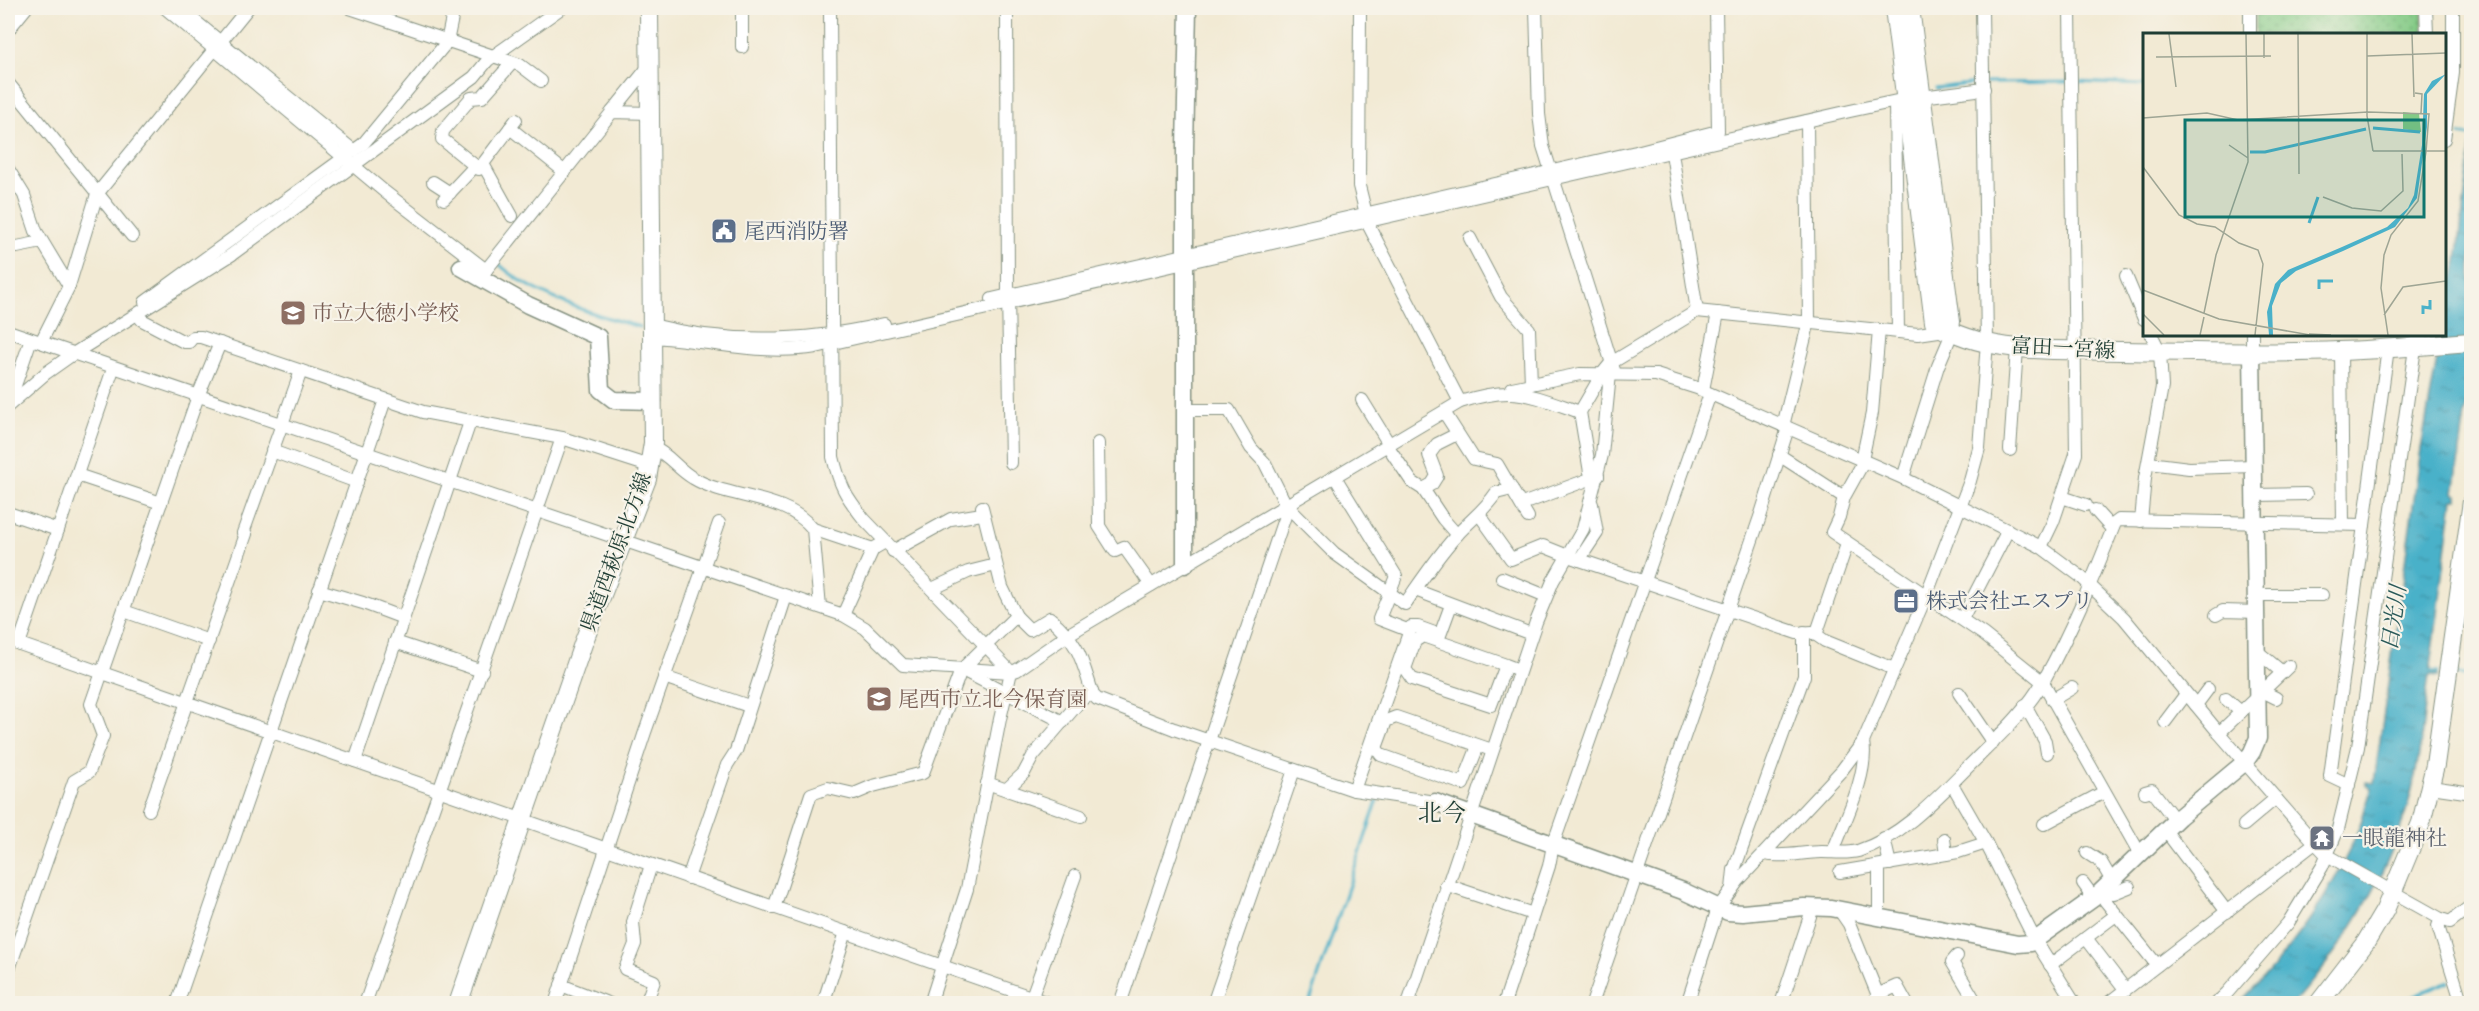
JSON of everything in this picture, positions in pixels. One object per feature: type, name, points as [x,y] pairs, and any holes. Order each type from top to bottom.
[{"type":"main road","name":"県道西萩原北方線","points":[[458,1004],[584,640],[647,479],[652,447],[653,400],[649,8]]},
{"type":"main road","points":[[1894,8],[1934,322],[1948,331]]},
{"type":"main road","points":[[1907,100],[1910,8]]},
{"type":"main road","name":"富田一宮線","points":[[1948,331],[1974,341],[2017,348],[2076,350],[2253,353],[2388,348],[2419,342],[2472,342]]},
{"type":"main road","points":[[2318,1004],[2366,942],[2414,845],[2431,787],[2472,501]]},
{"type":"street","points":[[8,30],[26,8]]},
{"type":"street","points":[[165,8],[218,45]]},
{"type":"street","points":[[179,8],[218,45],[483,274],[528,305],[598,337],[601,390],[614,399],[653,400]]},
{"type":"street","points":[[8,406],[36,341],[69,286],[97,194],[248,8]]},
{"type":"street","points":[[350,8],[494,56],[520,66],[541,81]]},
{"type":"street","points":[[71,354],[117,325],[138,315],[231,255],[350,158],[447,42],[454,8]]},
{"type":"street","points":[[8,406],[71,354],[350,158],[474,77],[494,56],[561,8]]},
{"type":"street","points":[[742,8],[742,47]]},
{"type":"street","points":[[830,8],[833,457],[837,475],[844,494],[889,546],[1011,672]]},
{"type":"street","points":[[1007,8],[1011,463]]},
{"type":"street","points":[[1185,564],[1188,8]]},
{"type":"street","points":[[1360,8],[1359,186],[1366,217],[1460,402]]},
{"type":"street","points":[[1408,1004],[1531,634],[1546,596],[1573,558],[1598,476],[1610,371],[1540,130],[1536,8]]},
{"type":"street","points":[[652,332],[724,346],[799,350],[832,338],[1552,175],[1718,131],[1716,8]]},
{"type":"street","points":[[1687,1004],[1718,908],[1764,854],[1842,770],[1863,742],[1879,710],[1926,596],[1960,508],[1979,448],[1987,342],[1982,8]]},
{"type":"street","points":[[2041,547],[2062,497],[2076,454],[2070,8]]},
{"type":"street","points":[[2250,8],[2250,33]]},
{"type":"street","points":[[2426,8],[2427,33]]},
{"type":"street","points":[[2446,120],[2453,8]]},
{"type":"street","points":[[512,63],[482,97],[471,98],[443,131],[442,139],[479,165],[512,216]]},
{"type":"street","points":[[483,274],[650,65]]},
{"type":"street","points":[[8,83],[132,236]]},
{"type":"street","points":[[1552,175],[1672,153],[1807,121],[1984,85]]},
{"type":"street","points":[[1898,332],[1907,100]]},
{"type":"street","points":[[612,112],[650,113]]},
{"type":"street","points":[[1592,1004],[1779,455],[1809,321],[1807,121]]},
{"type":"street","points":[[433,182],[447,196],[479,165],[513,124],[565,172]]},
{"type":"street","points":[[1672,153],[1697,311]]},
{"type":"street","points":[[8,169],[24,195],[36,231],[69,286]]},
{"type":"street","points":[[1470,238],[1501,297],[1529,329],[1531,384]]},
{"type":"street","points":[[8,245],[17,247],[42,242]]},
{"type":"street","points":[[461,267],[483,274]]},
{"type":"street","points":[[2126,276],[2143,314]]},
{"type":"street","points":[[1598,476],[1590,472],[1580,411],[1610,371],[1697,311],[1918,334],[1948,331],[1903,478]]},
{"type":"street","points":[[1504,1004],[1549,866],[1553,845],[1645,582],[1706,392],[1718,313]]},
{"type":"street","points":[[138,315],[142,320],[184,342],[189,342],[193,337],[219,343],[423,412],[562,438],[649,466]]},
{"type":"street","points":[[1879,330],[1872,413],[1863,461],[1844,497],[1832,532],[1962,619],[2007,651],[2043,682],[2140,854]]},
{"type":"street","points":[[8,331],[113,369],[368,452],[843,615],[865,628],[903,665],[1011,672],[1185,564],[1460,402],[1487,393],[1580,374],[1610,371],[1656,375],[1706,392],[1903,478],[2041,547],[2090,585],[2124,618],[2219,733],[2327,855],[2441,919],[2450,922],[2472,905]]},
{"type":"street","points":[[2141,521],[2162,387],[2160,351],[2152,336]]},
{"type":"street","points":[[813,529],[873,549],[889,546],[951,519],[982,510],[1002,587],[1016,616],[1030,630],[1050,618],[1069,634],[1078,650],[1092,692],[1097,699],[1210,741],[1354,790],[1436,802],[1683,891],[1728,912],[1743,913],[1813,907],[1838,908],[2018,944],[2035,940],[2102,891],[2170,825],[2245,762],[2253,752],[2258,738],[2260,693],[2252,336]]},
{"type":"street","points":[[2216,1004],[2288,922],[2327,855],[2338,829],[2358,747],[2419,342]]},
{"type":"street","points":[[8,972],[74,781],[89,772],[103,736],[91,704],[198,396],[219,343]]},
{"type":"street","points":[[2010,450],[2017,348]]},
{"type":"street","points":[[2349,785],[2330,776],[2388,348]]},
{"type":"street","points":[[2341,351],[2343,524]]},
{"type":"street","points":[[113,369],[58,530],[13,642],[943,965],[1030,1000],[1051,1004]]},
{"type":"street","points":[[149,810],[246,534],[243,533],[301,371]]},
{"type":"street","points":[[1487,393],[1510,391],[1531,394],[1580,411]]},
{"type":"street","points":[[177,1004],[385,399]]},
{"type":"street","points":[[1362,400],[1412,482],[1423,489],[1457,535]]},
{"type":"street","points":[[1185,410],[1229,410],[1251,448],[1265,463],[1287,506],[1334,552],[1405,604],[1431,566],[1457,535],[1485,509],[1496,493],[1512,489]]},
{"type":"street","points":[[1444,412],[1474,459],[1497,464],[1528,517]]},
{"type":"street","points":[[355,761],[470,422]]},
{"type":"street","points":[[1423,489],[1432,484],[1437,476],[1429,455],[1437,444],[1457,434]]},
{"type":"street","points":[[365,1004],[562,438]]},
{"type":"street","points":[[1098,443],[1099,526],[1115,551],[1124,547],[1151,585]]},
{"type":"street","points":[[652,447],[665,453],[691,477],[707,485],[787,509],[808,522],[813,529],[819,607]]},
{"type":"street","points":[[272,451],[357,482]]},
{"type":"street","points":[[1779,455],[1844,497]]},
{"type":"street","points":[[2149,463],[2189,468],[2255,466]]},
{"type":"street","points":[[77,475],[161,503]]},
{"type":"street","points":[[1522,504],[1598,476]]},
{"type":"street","points":[[1335,477],[1396,576],[1379,620],[1410,631]]},
{"type":"street","points":[[2256,495],[2306,494]]},
{"type":"street","points":[[2062,497],[2090,508],[2112,529]]},
{"type":"street","points":[[1120,1004],[1287,506]]},
{"type":"street","points":[[8,513],[58,530]]},
{"type":"street","points":[[1479,514],[1511,559],[1543,546],[1797,633],[1810,633],[1894,669]]},
{"type":"street","points":[[1764,854],[1785,856],[1812,852],[1852,852],[1884,838],[1901,827],[1952,784],[1993,743],[2043,682],[2090,585],[2112,529],[2119,520],[2364,525]]},
{"type":"street","points":[[555,1004],[664,677],[719,523]]},
{"type":"street","points":[[1962,619],[2008,530]]},
{"type":"street","points":[[1732,890],[1734,870],[1804,676],[1810,633],[1847,544]]},
{"type":"street","points":[[843,615],[873,549]]},
{"type":"street","points":[[2099,561],[2112,567]]},
{"type":"street","points":[[932,589],[969,572],[996,565]]},
{"type":"street","points":[[1502,578],[1546,596]]},
{"type":"street","points":[[319,590],[403,618]]},
{"type":"street","points":[[1415,590],[1531,634]]},
{"type":"street","points":[[2258,595],[2322,595]]},
{"type":"street","points":[[688,878],[727,765],[736,752],[786,596]]},
{"type":"street","points":[[1354,790],[1411,627],[1418,627],[1440,635],[1451,605]]},
{"type":"street","points":[[124,611],[209,641]]},
{"type":"street","points":[[2216,615],[2223,611],[2258,612]]},
{"type":"street","points":[[774,908],[811,794],[828,788],[854,794],[873,786],[923,773],[961,670],[1016,616]]},
{"type":"street","points":[[1506,665],[1491,705],[1412,679],[1405,669],[1415,641],[1423,636],[1506,665],[1519,670]]},
{"type":"street","points":[[395,642],[482,671]]},
{"type":"street","points":[[2219,733],[2285,669],[2259,653]]},
{"type":"street","points":[[961,670],[1063,722]]},
{"type":"street","points":[[930,1004],[967,889],[1011,672]]},
{"type":"street","points":[[664,677],[749,706]]},
{"type":"street","points":[[2052,700],[2072,688]]},
{"type":"street","points":[[2196,705],[2208,689]]},
{"type":"street","points":[[1008,789],[1024,773],[1033,756],[1081,700],[1092,692]]},
{"type":"street","points":[[1959,693],[1993,743]]},
{"type":"street","points":[[2260,693],[2276,698]]},
{"type":"street","points":[[2165,722],[2186,694]]},
{"type":"street","points":[[2226,699],[2241,712]]},
{"type":"street","points":[[2025,705],[2046,741],[2047,753]]},
{"type":"street","points":[[1478,746],[1463,784],[1381,755],[1377,748],[1386,721],[1396,717],[1492,750]]},
{"type":"street","points":[[1833,852],[1865,759],[1863,742]]},
{"type":"street","points":[[1213,1004],[1293,770]]},
{"type":"street","points":[[987,783],[1081,816]]},
{"type":"street","points":[[1952,784],[1986,843],[2035,940],[2075,1004]]},
{"type":"street","points":[[2431,787],[2472,793]]},
{"type":"street","points":[[2145,792],[2152,790],[2170,825],[2227,912]]},
{"type":"street","points":[[2044,824],[2104,792]]},
{"type":"street","points":[[2244,825],[2276,798]]},
{"type":"street","points":[[1879,916],[1884,838]]},
{"type":"street","points":[[1944,839],[1946,854]]},
{"type":"street","points":[[1840,872],[1946,854],[1986,843]]},
{"type":"street","points":[[2107,1004],[2315,843]]},
{"type":"street","points":[[2087,853],[2100,862],[2102,891],[2116,915],[2157,966]]},
{"type":"street","points":[[646,1004],[654,981],[625,969],[635,944],[633,922],[651,865]]},
{"type":"street","points":[[1030,1000],[1075,876]]},
{"type":"street","points":[[2083,883],[2102,891],[2115,893],[2129,887]]},
{"type":"street","points":[[1446,885],[1533,914]]},
{"type":"street","points":[[1781,1004],[1813,907]]},
{"type":"street","points":[[1838,908],[1849,924],[1877,999],[1897,986],[1907,1004]]},
{"type":"street","points":[[2050,965],[2116,915]]},
{"type":"street","points":[[2441,919],[2438,926],[2462,1004]]},
{"type":"street","points":[[823,1004],[846,932]]},
{"type":"street","points":[[2086,938],[2126,990]]},
{"type":"street","points":[[1957,956],[1952,962],[1977,1004]]},
{"type":"street","points":[[561,985],[592,1000],[610,1004]]},
{"type":"green space","points":[[2256,8],[2422,8],[2423,33],[2256,33]]},
{"type":"water","points":[[2471,144],[2471,372],[2454,493],[2457,499],[2453,499],[2430,673],[2438,674],[2438,677],[2429,676],[2415,776],[2407,808],[2384,868],[2353,925],[2294,1003],[2239,1003],[2293,942],[2324,897],[2361,823],[2372,788],[2366,785],[2366,782],[2374,783],[2421,449],[2441,336],[2446,336],[2446,315],[2457,262]]},
{"type":"waterway","points":[[1985,83],[2068,82]]},
{"type":"waterway","points":[[2075,82],[2143,85]]},
{"type":"waterway","points":[[1936,88],[1978,83]]},
{"type":"waterway","points":[[2460,134],[2472,136]]},
{"type":"waterway","points":[[499,264],[529,286],[547,295],[604,317],[640,327]]},
{"type":"waterway","points":[[2428,671],[2438,672]]},
{"type":"waterway","points":[[2457,674],[2472,676]]},
{"type":"waterway","points":[[1309,1004],[1377,802]]},
{"type":"waterway","points":[[2328,837],[2334,822]]},
{"type":"waterway","points":[[2394,1004],[2449,981]]},
{"type":"place","name":"尾西消防署","points":[[724,231]]},
{"type":"place","name":"市立大徳小学校","points":[[293,313]]},
{"type":"place","name":"株式会社エスプリ","points":[[1906,601]]},
{"type":"place","name":"尾西市立北今保育園","points":[[879,699]]},
{"type":"place","name":"一眼龍神社","points":[[2322,838]]},
{"type":"district","name":"北今","points":[[1442,813]]},
{"type":"water label","name":"日光川","points":[[2393,618]]}]
